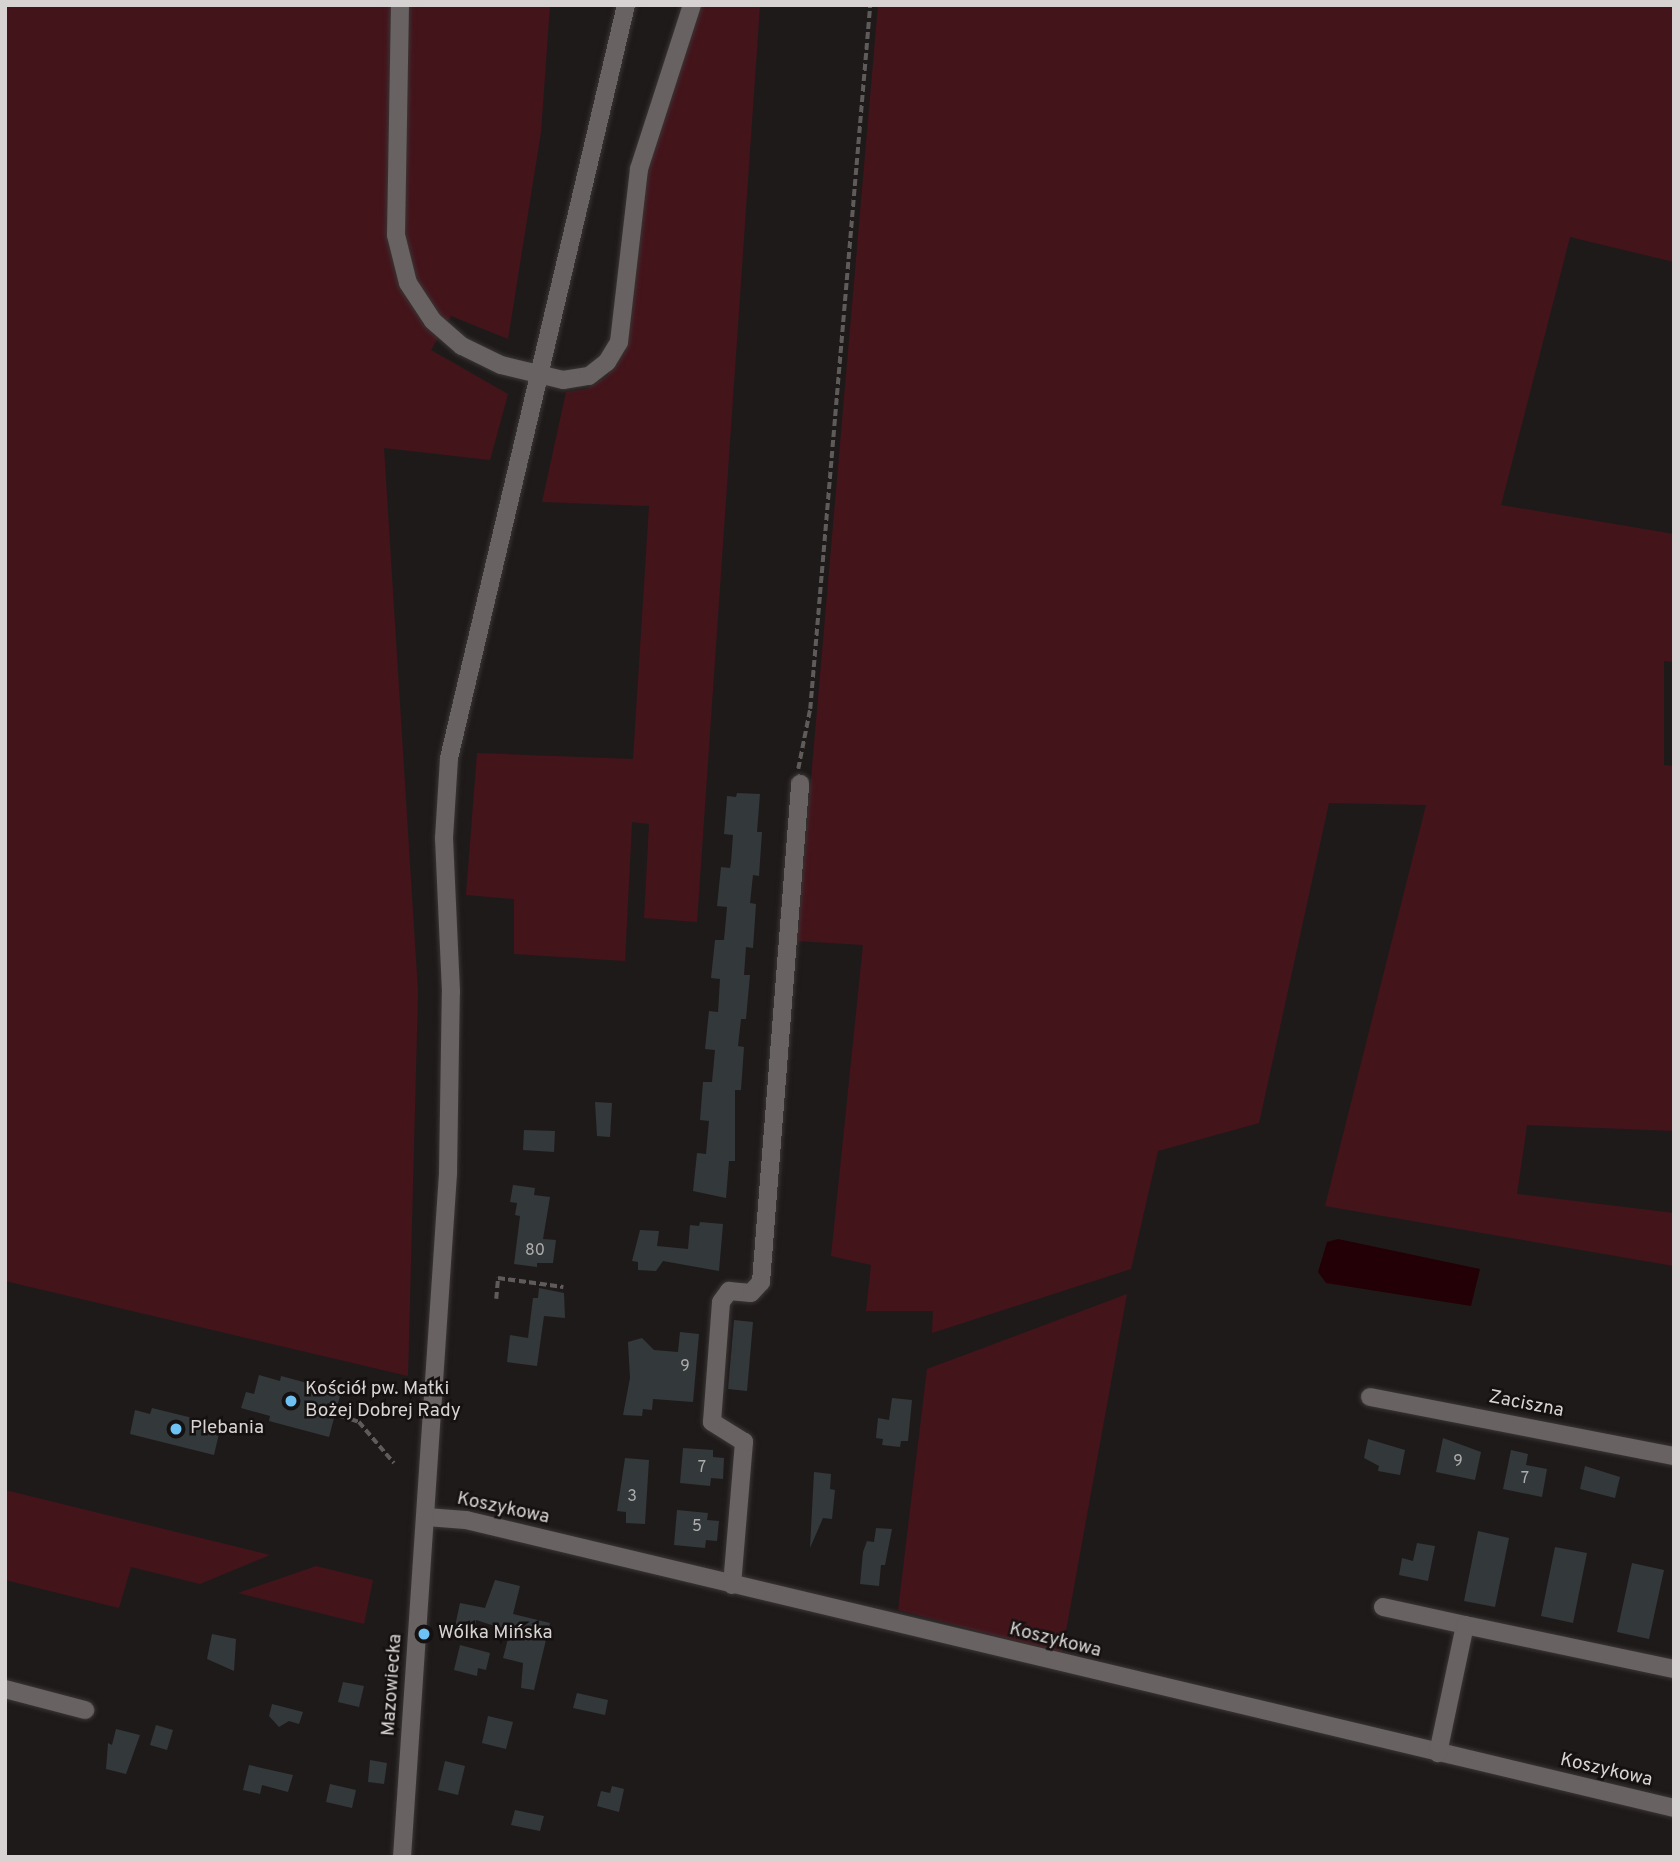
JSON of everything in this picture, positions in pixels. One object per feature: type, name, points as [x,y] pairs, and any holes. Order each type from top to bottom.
[{"type":"street","points":[[400,5],[395,193],[397,246],[403,272],[423,309],[450,338],[489,360],[562,380],[589,376],[607,362],[619,342],[639,169],[692,5]]},
{"type":"street","name":"Mazowiecka","points":[[402,1857],[426,1517],[452,1080],[444,874],[445,789],[466,677],[626,5]]},
{"type":"street","points":[[732,1586],[744,1442],[712,1422],[721,1302],[729,1291],[751,1293],[761,1282],[800,784]]},
{"type":"street","name":"Zaciszna","points":[[1370,1397],[1674,1456]]},
{"type":"street","name":"Koszykowa","points":[[426,1517],[466,1520],[732,1586],[1674,1808]]},
{"type":"street","points":[[1383,1607],[1674,1669]]},
{"type":"street","points":[[1438,1753],[1465,1625]]},
{"type":"street","points":[[5,1689],[85,1710]]},
{"type":"path","points":[[800,784],[870,5]]},
{"type":"path","points":[[496,1299],[498,1278],[563,1287]]},
{"type":"path","points":[[341,1416],[359,1422],[394,1463]]},
{"type":"shaded area","points":[[5,5],[550,5],[541,132],[508,339],[451,316],[431,350],[508,394],[490,460],[384,448],[418,992],[408,1376],[5,1281]]},
{"type":"shaded area","points":[[699,5],[760,5],[697,922],[644,918],[649,824],[632,822],[625,961],[514,954],[514,899],[466,895],[477,753],[633,759],[649,506],[542,502],[566,392],[586,389],[607,376],[625,351],[645,165]]},
{"type":"shaded area","points":[[878,5],[1674,5],[1674,262],[1570,237],[1501,505],[1674,534],[1674,662],[1664,661],[1664,765],[1674,766],[1674,1131],[1527,1125],[1517,1194],[1674,1213],[1674,1266],[1325,1206],[1426,805],[1329,803],[1259,1123],[1158,1151],[1131,1269],[932,1333],[933,1311],[866,1311],[871,1265],[831,1256],[863,945],[797,941]]},
{"type":"shaded area","points":[[1338,1239],[1480,1269],[1471,1306],[1326,1283],[1318,1272],[1327,1242]]},
{"type":"shaded area","points":[[1127,1294],[1062,1653],[898,1610],[927,1369]]},
{"type":"shaded area","points":[[5,1490],[270,1555],[200,1584],[131,1567],[119,1608],[5,1580]]},
{"type":"shaded area","points":[[316,1566],[373,1580],[364,1624],[238,1593]]},
{"type":"building","points":[[737,793],[760,794],[757,832],[762,832],[759,876],[753,875],[750,903],[756,904],[753,948],[746,947],[744,975],[750,975],[746,1019],[741,1019],[738,1046],[744,1047],[741,1090],[735,1090],[735,1161],[729,1161],[726,1198],[693,1191],[697,1153],[706,1154],[709,1121],[700,1120],[703,1082],[712,1082],[715,1050],[705,1049],[709,1011],[718,1012],[720,979],[711,978],[715,940],[724,940],[727,907],[717,906],[721,867],[730,868],[731,862],[733,835],[724,834],[727,796],[736,797]]},
{"type":"building","points":[[595,1102],[612,1103],[610,1137],[597,1136]]},
{"type":"building","points":[[524,1130],[555,1131],[554,1152],[523,1150]]},
{"type":"building","points":[[513,1185],[535,1188],[534,1195],[550,1197],[543,1239],[556,1240],[553,1263],[537,1263],[537,1267],[514,1264],[520,1216],[515,1215],[517,1203],[510,1202]]},
{"type":"building","points":[[700,1222],[723,1224],[719,1271],[663,1261],[656,1271],[638,1270],[638,1262],[632,1261],[640,1230],[659,1231],[657,1246],[688,1249],[690,1225],[699,1226]]},
{"type":"building","points":[[539,1288],[564,1293],[565,1318],[544,1316],[537,1366],[507,1362],[510,1335],[528,1338],[533,1298],[538,1298]]},
{"type":"building","points":[[734,1320],[753,1322],[747,1391],[728,1389]]},
{"type":"building","points":[[680,1332],[699,1334],[693,1402],[653,1399],[652,1410],[643,1409],[642,1416],[623,1415],[630,1378],[628,1342],[642,1338],[654,1350],[678,1352]]},
{"type":"building","name":"Kościół pw. Matki Bożej Dobrej Rady","points":[[259,1375],[280,1381],[281,1376],[341,1392],[329,1437],[269,1421],[270,1416],[241,1408],[246,1392],[254,1394]]},
{"type":"building","points":[[892,1398],[912,1400],[908,1441],[901,1441],[900,1447],[882,1445],[883,1439],[876,1438],[878,1418],[889,1420]]},
{"type":"building","name":"Plebania","points":[[152,1408],[221,1425],[214,1455],[130,1434],[135,1410],[150,1414]]},
{"type":"building","points":[[1443,1438],[1481,1452],[1475,1480],[1436,1472]]},
{"type":"building","points":[[1368,1439],[1405,1450],[1400,1475],[1378,1471],[1379,1466],[1364,1458]]},
{"type":"building","points":[[683,1448],[713,1450],[713,1457],[724,1458],[723,1479],[711,1478],[710,1486],[680,1483]]},
{"type":"building","points":[[1511,1450],[1528,1454],[1526,1465],[1547,1469],[1542,1497],[1503,1489]]},
{"type":"building","points":[[625,1458],[649,1460],[645,1524],[626,1523],[626,1512],[617,1511]]},
{"type":"building","points":[[1585,1466],[1620,1477],[1615,1498],[1580,1489]]},
{"type":"building","points":[[814,1472],[831,1474],[830,1489],[835,1490],[832,1519],[823,1518],[810,1548]]},
{"type":"building","points":[[677,1510],[708,1513],[707,1520],[719,1521],[717,1541],[706,1540],[705,1548],[674,1545]]},
{"type":"building","points":[[876,1528],[892,1529],[885,1565],[881,1565],[879,1586],[860,1584],[863,1552],[867,1541],[874,1542]]},
{"type":"building","points":[[1478,1531],[1509,1538],[1495,1607],[1464,1601]]},
{"type":"building","points":[[1417,1543],[1435,1546],[1428,1581],[1399,1575],[1402,1558],[1413,1561]]},
{"type":"building","points":[[1555,1547],[1587,1553],[1573,1623],[1541,1616]]},
{"type":"building","points":[[1632,1563],[1664,1570],[1649,1639],[1617,1632]]},
{"type":"building","points":[[495,1580],[520,1586],[513,1614],[550,1623],[534,1690],[521,1688],[523,1663],[503,1658],[510,1631],[476,1620],[474,1630],[455,1626],[460,1603],[485,1608]]},
{"type":"building","points":[[212,1634],[236,1639],[234,1671],[207,1659]]},
{"type":"building","points":[[460,1645],[490,1653],[486,1670],[478,1668],[477,1676],[454,1670]]},
{"type":"building","points":[[343,1682],[364,1686],[359,1707],[338,1702]]},
{"type":"building","points":[[577,1693],[608,1700],[605,1715],[573,1708]]},
{"type":"building","points":[[272,1704],[303,1712],[299,1724],[289,1721],[279,1727],[269,1716]]},
{"type":"building","points":[[488,1716],[513,1722],[506,1749],[482,1743]]},
{"type":"building","points":[[156,1725],[173,1730],[167,1750],[150,1745]]},
{"type":"building","points":[[116,1729],[140,1735],[126,1774],[106,1769],[108,1743],[112,1745]]},
{"type":"building","points":[[370,1760],[387,1763],[384,1784],[368,1782]]},
{"type":"building","points":[[445,1761],[465,1766],[458,1795],[438,1790]]},
{"type":"building","points":[[249,1765],[293,1775],[288,1792],[262,1785],[260,1794],[243,1790]]},
{"type":"building","points":[[330,1784],[356,1790],[352,1808],[326,1802]]},
{"type":"building","points":[[612,1786],[624,1789],[619,1812],[597,1806],[601,1791],[610,1793]]},
{"type":"building","points":[[515,1810],[544,1816],[540,1831],[511,1825]]},
{"type":"place","name":"Kościół pw. Matki Bożej Dobrej Rady","points":[[291,1401]]},
{"type":"place","name":"Plebania","points":[[176,1429]]},
{"type":"place","name":"Wólka Mińska","points":[[424,1634]]}]
